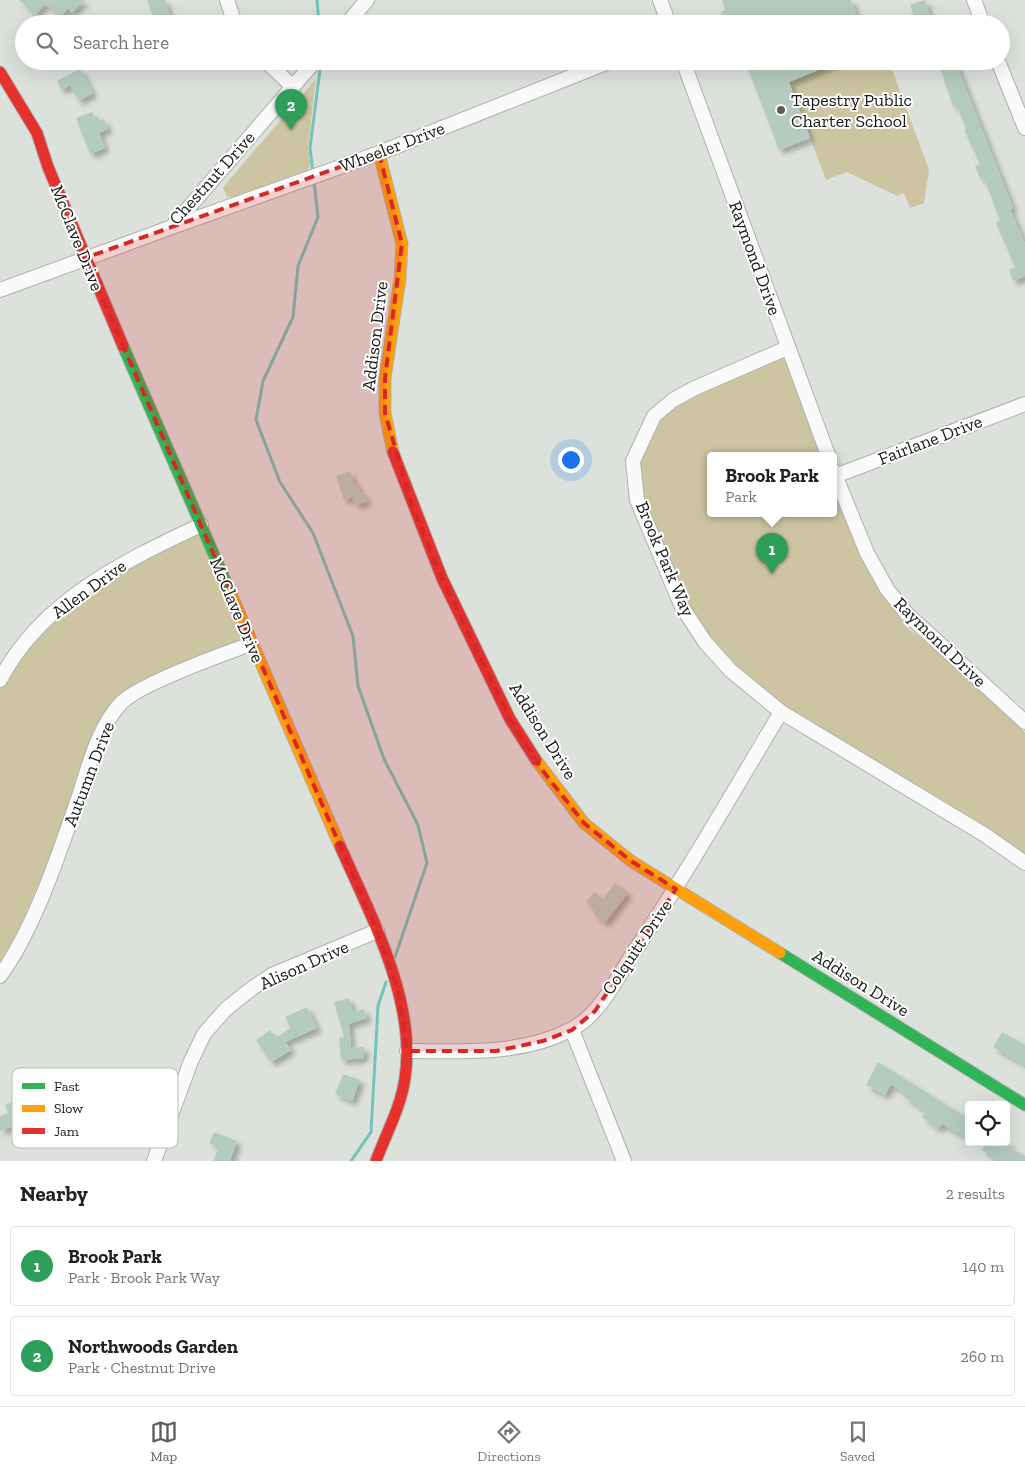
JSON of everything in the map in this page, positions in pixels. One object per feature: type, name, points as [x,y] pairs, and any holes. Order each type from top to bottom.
[{"type":"street","points":[[227,0],[233,15]]},
{"type":"street","points":[[354,15],[367,0]]},
{"type":"street","points":[[660,0],[666,15]]},
{"type":"street","points":[[974,0],[980,15]]},
{"type":"street","points":[[275,70],[293,87]]},
{"type":"street","name":"Chestnut Drive","points":[[0,290],[172,227],[307,70]]},
{"type":"street","name":"Wheeler Drive","points":[[172,227],[379,153],[588,70]]},
{"type":"street","name":"Raymond Drive","points":[[686,70],[827,452]]},
{"type":"street","points":[[1002,70],[1025,128]]},
{"type":"street","name":"McClave Drive","points":[[0,72],[38,133],[48,167],[85,258],[377,932],[394,979],[398,991],[407,1051],[405,1081],[376,1161]]},
{"type":"street","name":"Addison Drive","points":[[379,153],[402,244],[400,279],[385,378],[384,412],[393,453],[442,578],[510,718],[543,771],[584,823],[631,861],[1025,1105]]},
{"type":"street","name":"Brook Park Way","points":[[787,348],[695,388],[673,400],[654,416],[633,461],[637,500],[682,607],[704,642],[730,670],[781,712],[985,835],[1025,863]]},
{"type":"street","name":"Fairlane Drive","points":[[837,472],[1025,404]]},
{"type":"street","name":"Raymond Drive","points":[[837,480],[867,553],[887,589],[907,614],[1025,722]]},
{"type":"street","name":"Allen Drive","points":[[0,680],[24,645],[58,607],[97,578],[132,558],[201,525]]},
{"type":"street","name":"Autumn Drive","points":[[0,976],[15,956],[56,861],[104,728],[122,702],[150,685],[251,644]]},
{"type":"street","name":"Colquitt Drive","points":[[407,1051],[496,1051],[543,1042],[572,1030],[595,1011],[676,889],[781,712]]},
{"type":"street","name":"Alison Drive","points":[[178,1096],[191,1061],[204,1034],[226,1008],[272,975],[377,932]]},
{"type":"street","points":[[572,1030],[624,1161]]},
{"type":"street","name":"Alison Drive","points":[[154,1161],[159,1148]]},
{"type":"highlighted area","points":[[379,153],[402,244],[385,378],[385,413],[412,505],[442,578],[510,719],[543,771],[584,823],[631,861],[676,889],[595,1011],[572,1030],[543,1041],[496,1051],[407,1051],[398,991],[377,931],[85,258]]},
{"type":"shaded area","points":[[819,70],[892,70],[929,170],[924,203],[910,208],[904,193],[897,196],[847,172],[826,180],[789,82]]},
{"type":"shaded area","points":[[316,79],[308,147],[310,164],[308,170],[236,198],[227,196],[223,188]]},
{"type":"shaded area","points":[[790,348],[826,452],[707,452],[707,517],[837,517],[837,486],[856,541],[906,627],[968,673],[1018,723],[1025,733],[1025,863],[834,742],[724,666],[682,608],[633,485],[646,431],[691,392]]},
{"type":"shaded area","points":[[201,522],[250,641],[142,689],[109,718],[0,975],[0,678],[52,615]]},
{"type":"building","points":[[19,0],[85,0],[72,13],[68,9],[62,15],[58,15],[46,3],[35,15]]},
{"type":"building","points":[[147,0],[165,0],[170,15],[153,15]]},
{"type":"building","points":[[722,0],[851,0],[857,15],[722,15],[721,12],[725,10]]},
{"type":"building","points":[[925,0],[930,15],[914,15],[910,5]]},
{"type":"building","points":[[81,70],[93,93],[78,101],[70,85],[61,90],[57,81]]},
{"type":"building","name":"Tapestry Public Charter School","points":[[748,70],[818,70],[789,82],[810,138],[779,150]]},
{"type":"building","points":[[941,70],[959,70],[1013,208],[1010,209],[1025,244],[1025,276],[1013,281],[1009,270],[1015,267],[996,223],[1000,221],[984,178],[981,180],[975,166],[980,164],[964,130],[966,129],[957,106],[953,107]]},
{"type":"building","points":[[92,112],[96,122],[104,119],[108,129],[99,133],[105,148],[90,154],[76,118]]},
{"type":"building","points":[[350,471],[354,483],[356,483],[360,493],[363,492],[367,502],[355,505],[352,497],[344,500],[336,476]]},
{"type":"building","points":[[615,883],[628,893],[605,923],[593,914],[596,910],[586,902],[594,892],[603,899]]},
{"type":"building","points":[[349,998],[353,1012],[364,1009],[367,1018],[349,1024],[351,1048],[364,1047],[364,1058],[341,1060],[339,1038],[344,1037],[334,1002]]},
{"type":"building","points":[[307,1007],[317,1028],[285,1042],[291,1050],[271,1062],[256,1040],[270,1030],[276,1038],[290,1028],[285,1017]]},
{"type":"building","points":[[1002,1032],[1025,1045],[1025,1065],[993,1047]]},
{"type":"building","points":[[878,1062],[965,1116],[965,1137],[942,1124],[938,1129],[922,1117],[926,1111],[904,1097],[906,1094],[891,1084],[885,1095],[866,1085]]},
{"type":"building","points":[[343,1074],[360,1080],[352,1101],[335,1094]]},
{"type":"building","points":[[12,1102],[12,1126],[0,1131],[0,1116],[8,1113],[5,1105]]},
{"type":"building","points":[[214,1132],[237,1141],[230,1161],[213,1161],[219,1147],[209,1143]]},
{"type":"building","points":[[984,1146],[1007,1146],[1025,1156],[1025,1161],[1001,1161],[982,1150]]},
{"type":"waterway","points":[[317,0],[318,15]]},
{"type":"waterway","points":[[313,173],[310,148],[320,70]]},
{"type":"waterway","points":[[314,181],[318,217],[298,266],[293,317],[263,381],[256,420],[280,482],[313,533],[353,636],[358,686],[384,759],[418,825],[427,863],[395,957]]},
{"type":"waterway","points":[[351,1161],[371,1132],[378,1006],[386,982]]},
{"type":"traffic: fast","points":[[123,346],[231,594]]},
{"type":"traffic: fast","points":[[780,953],[1025,1105]]},
{"type":"traffic: slow","points":[[379,153],[402,244],[400,279],[385,378],[385,413],[393,452]]},
{"type":"traffic: slow","points":[[231,594],[340,846]]},
{"type":"traffic: slow","points":[[536,760],[584,823],[631,861],[780,953]]},
{"type":"traffic: jam","points":[[0,72],[37,133],[48,167],[123,346]]},
{"type":"traffic: jam","points":[[393,452],[442,578],[510,719],[536,760]]},
{"type":"traffic: jam","points":[[340,846],[377,929],[398,989],[404,1019],[407,1049],[403,1089],[397,1110],[376,1161]]},
{"type":"place","name":"Tapestry Public Charter School","points":[[781,110]]},
{"type":"place","name":"Northwoods Garden","points":[[291,130]]},
{"type":"place","name":"Brook Park","points":[[772,574]]}]
